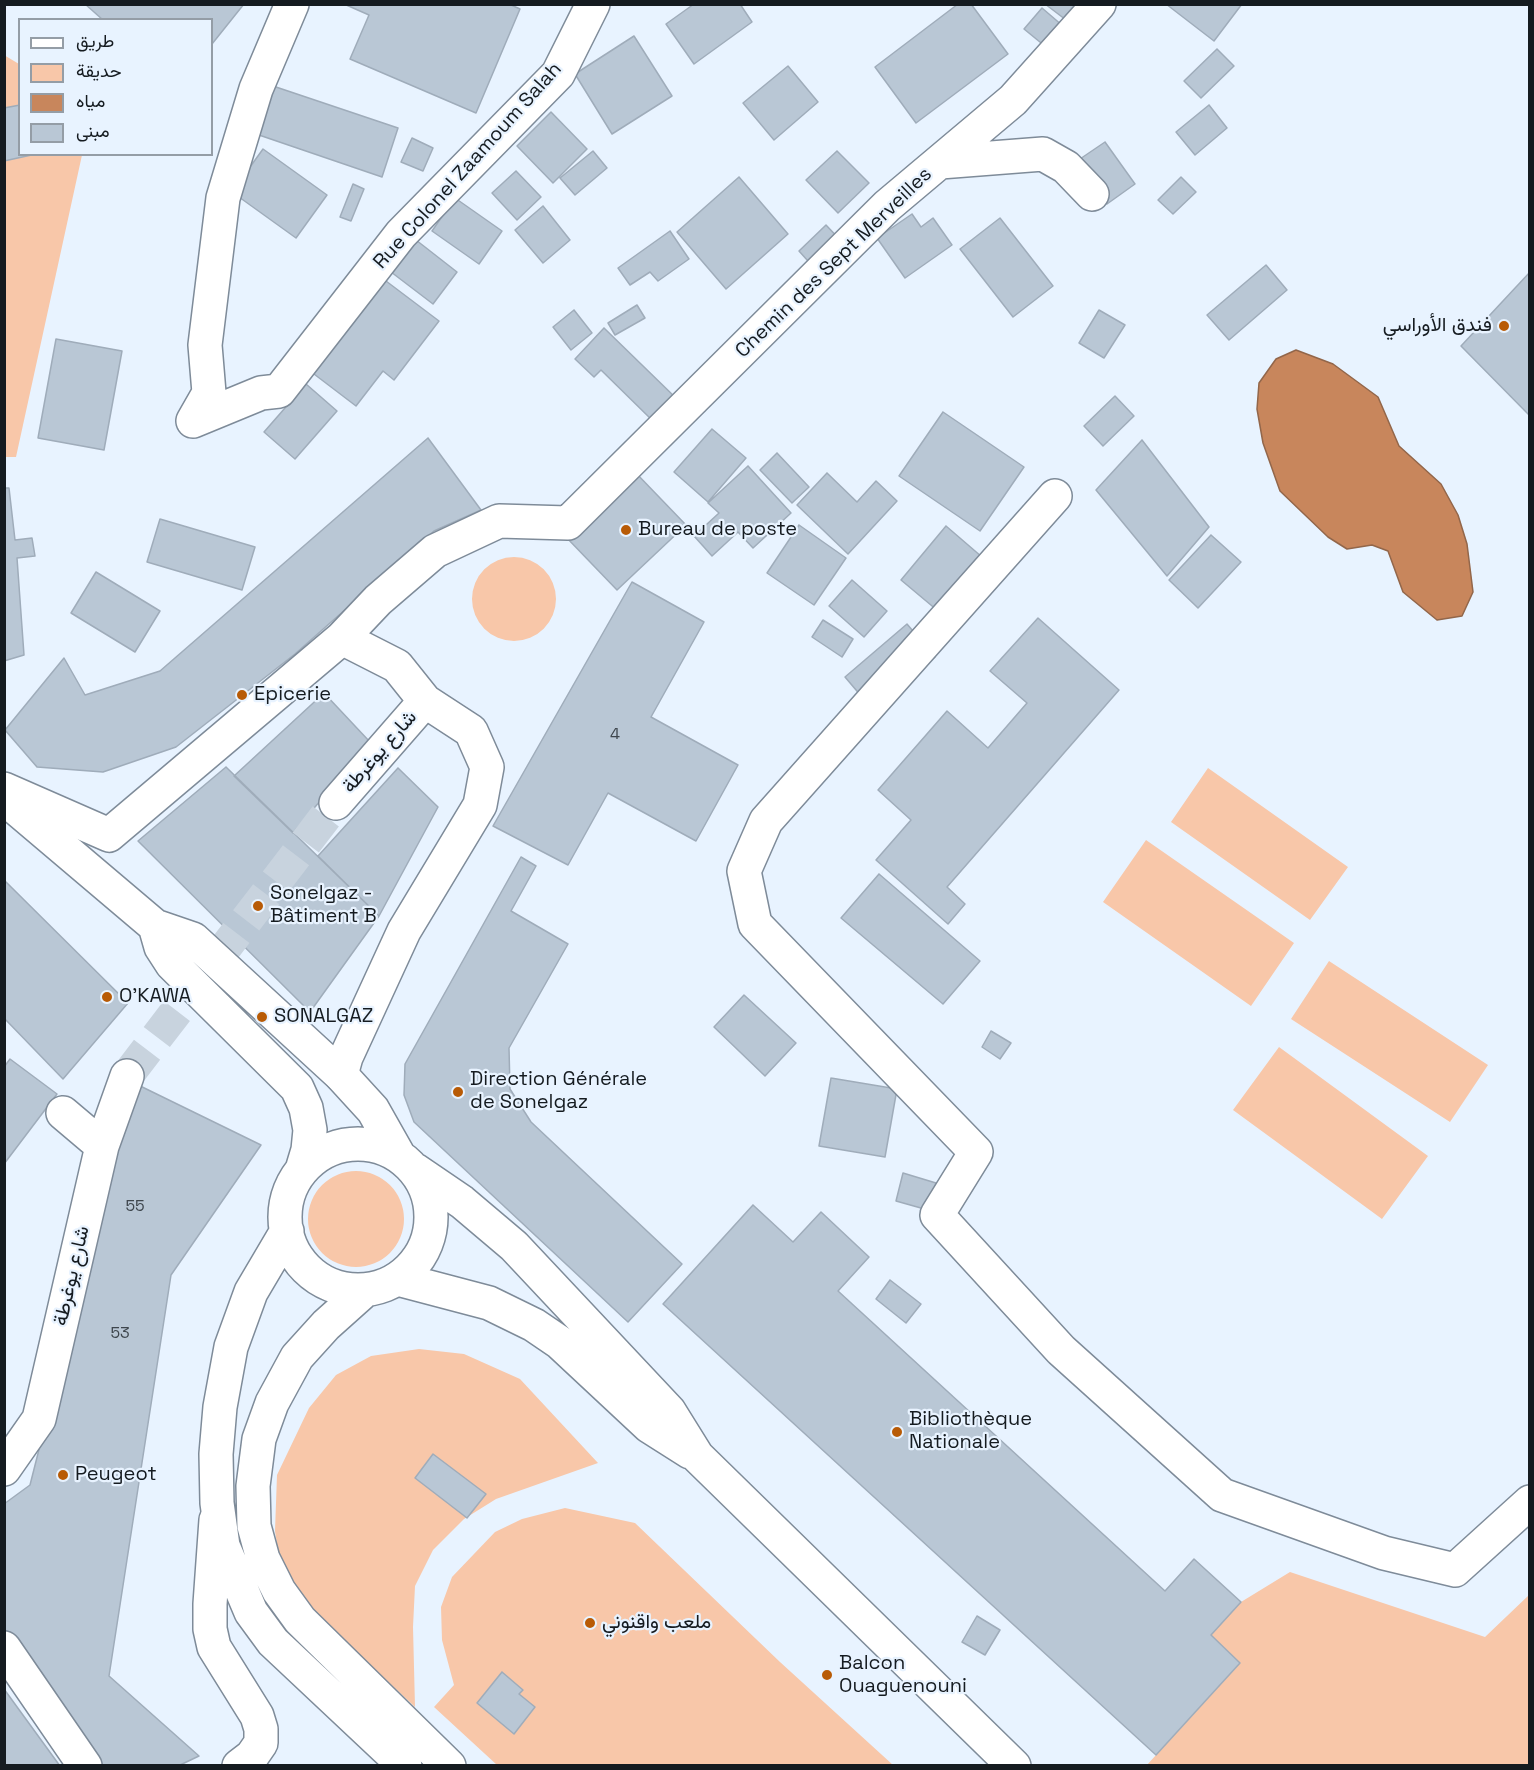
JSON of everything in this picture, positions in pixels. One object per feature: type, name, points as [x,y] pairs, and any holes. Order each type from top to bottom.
[{"type":"street","name":"Rue Colonel Zaamoum Salah","points":[[292,4],[256,89],[223,198],[205,345],[209,393],[193,421],[261,393],[279,392],[401,234],[558,74],[593,4]]},
{"type":"street","name":"Chemin des Sept Merveilles","points":[[342,638],[378,600],[435,551],[499,522],[568,523],[887,206],[1013,100],[1099,4]]},
{"type":"street","points":[[940,162],[1043,154],[1066,167],[1092,194]]},
{"type":"street","points":[[1055,496],[765,821],[744,872],[755,924],[976,1152],[937,1215],[1061,1350],[1222,1495],[1384,1553],[1455,1570],[1530,1502]]},
{"type":"street","points":[[4,789],[109,835],[342,638],[397,666],[425,701],[471,731],[487,767],[480,805],[404,931],[346,1057],[341,1075]]},
{"type":"street","name":"شارع يوغرطة","points":[[336,803],[425,701]]},
{"type":"street","points":[[4,798],[155,926],[193,939],[341,1075],[373,1110],[426,1188],[431,1208],[431,1228],[425,1248],[414,1266],[398,1279],[382,1287],[364,1291],[342,1290],[323,1282],[306,1269],[293,1252],[286,1231],[287,1199],[302,1170],[308,1150],[310,1130],[306,1108],[297,1088],[172,964],[161,947],[155,926]]},
{"type":"street","name":"شارع يوغرطة","points":[[4,1469],[39,1419],[102,1146],[127,1076]]},
{"type":"street","points":[[63,1113],[102,1146]]},
{"type":"street","points":[[302,1170],[322,1154],[348,1144],[366,1144],[383,1148],[462,1202],[514,1246],[669,1411],[697,1455],[1014,1766]]},
{"type":"street","points":[[239,1766],[252,1756],[261,1743],[261,1729],[257,1716],[213,1647],[210,1629],[217,1503],[216,1454],[220,1407],[231,1347],[251,1292],[286,1231]]},
{"type":"street","points":[[398,1279],[474,1298],[534,1324],[560,1342],[649,1426],[697,1455]]},
{"type":"street","points":[[364,1291],[326,1325],[297,1357],[272,1402],[259,1439],[253,1486],[254,1526],[263,1559],[279,1591],[300,1620],[341,1664],[449,1766]]},
{"type":"street","points":[[217,1503],[223,1546],[251,1612],[273,1642],[405,1766]]},
{"type":"street","points":[[4,1648],[85,1766]]},
{"type":"green space","points":[[4,55],[18,63],[18,156],[82,156],[16,457],[5,457]]},
{"type":"green space","points":[[514,557],[530,560],[544,569],[553,583],[556,599],[553,615],[544,629],[530,638],[514,641],[498,638],[484,629],[475,615],[472,599],[475,583],[484,569],[498,560]]},
{"type":"green space","points":[[1208,768],[1348,867],[1310,920],[1171,822]]},
{"type":"green space","points":[[1146,840],[1294,943],[1251,1006],[1103,902]]},
{"type":"green space","points":[[1329,961],[1488,1065],[1450,1122],[1291,1019]]},
{"type":"green space","points":[[1279,1047],[1428,1156],[1382,1219],[1233,1110]]},
{"type":"green space","points":[[347,1171],[365,1171],[383,1179],[396,1192],[404,1210],[401,1238],[383,1259],[365,1267],[347,1267],[329,1259],[316,1246],[308,1228],[308,1210],[316,1192],[329,1179]]},
{"type":"green space","points":[[419,1349],[464,1354],[520,1379],[598,1463],[496,1499],[464,1519],[433,1550],[415,1586],[413,1627],[415,1707],[283,1584],[275,1531],[277,1475],[309,1408],[336,1375],[371,1356]]},
{"type":"green space","name":"ملعب واقنوني","points":[[565,1508],[635,1523],[780,1662],[893,1765],[497,1765],[434,1707],[454,1685],[442,1640],[441,1607],[452,1577],[495,1532],[522,1519]]},
{"type":"green space","points":[[1290,1572],[1485,1637],[1529,1595],[1529,1765],[1146,1766],[1240,1663],[1211,1635],[1241,1602]]},
{"type":"water","points":[[1296,350],[1333,364],[1378,397],[1399,446],[1441,484],[1458,515],[1467,544],[1473,592],[1462,616],[1437,620],[1403,592],[1388,551],[1372,545],[1347,549],[1328,537],[1280,491],[1263,443],[1257,409],[1259,383],[1276,359]]},
{"type":"building","points":[[85,4],[244,4],[213,43],[213,18],[101,18]]},
{"type":"building","points":[[344,4],[509,4],[520,9],[476,113],[350,59],[369,15]]},
{"type":"building","points":[[694,4],[740,4],[752,22],[694,64],[666,24]]},
{"type":"building","points":[[958,4],[971,4],[1008,54],[916,123],[875,67]]},
{"type":"building","points":[[1045,4],[1084,4],[1070,23]]},
{"type":"building","points":[[1166,4],[1242,4],[1214,41]]},
{"type":"building","points":[[1042,8],[1063,26],[1046,47],[1024,29]]},
{"type":"building","points":[[634,36],[672,96],[612,134],[575,74]]},
{"type":"building","points":[[1217,49],[1234,66],[1201,98],[1184,81]]},
{"type":"building","points":[[788,66],[818,102],[774,140],[743,103]]},
{"type":"building","points":[[273,86],[398,128],[382,177],[256,134]]},
{"type":"building","points":[[18,105],[18,156],[27,156],[4,161],[4,108]]},
{"type":"building","points":[[1209,105],[1227,128],[1195,155],[1176,132]]},
{"type":"building","points":[[551,112],[587,149],[553,183],[517,146]]},
{"type":"building","points":[[412,138],[433,148],[423,171],[401,162]]},
{"type":"building","points":[[1105,142],[1135,184],[1107,204],[1077,161]]},
{"type":"building","points":[[263,149],[327,195],[296,238],[232,192]]},
{"type":"building","points":[[593,151],[607,168],[575,195],[560,178]]},
{"type":"building","points":[[837,151],[869,183],[838,213],[806,180]]},
{"type":"building","points":[[516,171],[541,197],[517,220],[492,193]]},
{"type":"building","points":[[739,177],[788,234],[726,289],[677,232]]},
{"type":"building","points":[[1181,177],[1196,192],[1173,214],[1158,200]]},
{"type":"building","points":[[353,184],[364,189],[351,221],[340,217]]},
{"type":"building","points":[[455,198],[502,231],[479,264],[432,231]]},
{"type":"building","points":[[543,206],[570,240],[543,263],[515,230]]},
{"type":"building","points":[[912,214],[921,227],[933,218],[952,245],[905,278],[877,238]]},
{"type":"building","points":[[1000,218],[1053,286],[1013,317],[960,249]]},
{"type":"building","points":[[826,225],[844,244],[816,270],[799,251]]},
{"type":"building","points":[[670,231],[689,259],[658,281],[650,272],[630,285],[618,268]]},
{"type":"building","points":[[416,240],[457,272],[433,304],[391,272]]},
{"type":"building","points":[[1266,265],[1287,290],[1229,340],[1207,315]]},
{"type":"building","name":"فندق الأوراسي","points":[[1530,272],[1530,416],[1461,346]]},
{"type":"building","points":[[382,278],[439,321],[394,380],[383,371],[356,406],[310,371]]},
{"type":"building","points":[[637,305],[645,318],[615,335],[608,323]]},
{"type":"building","points":[[574,310],[592,333],[571,350],[553,327]]},
{"type":"building","points":[[1099,310],[1125,325],[1104,358],[1079,343]]},
{"type":"building","points":[[604,328],[679,401],[656,424],[601,370],[594,377],[575,359]]},
{"type":"building","points":[[56,339],[122,351],[104,450],[38,438]]},
{"type":"building","points":[[306,384],[337,411],[295,459],[264,432]]},
{"type":"building","points":[[1115,396],[1134,416],[1103,446],[1084,426]]},
{"type":"building","points":[[943,412],[1024,467],[980,531],[899,476]]},
{"type":"building","points":[[712,429],[746,458],[708,502],[674,472]]},
{"type":"building","points":[[428,438],[481,510],[434,531],[295,654],[176,747],[103,772],[37,767],[5,730],[64,658],[85,695],[160,671]]},
{"type":"building","points":[[1142,440],[1209,527],[1167,576],[1096,490]]},
{"type":"building","points":[[777,453],[809,487],[792,503],[760,470]]},
{"type":"building","points":[[748,466],[791,513],[753,548],[738,532],[712,556],[694,536],[719,513],[708,503]]},
{"type":"building","name":"Bureau de poste","points":[[634,471],[686,525],[617,590],[565,536]]},
{"type":"building","points":[[827,473],[857,502],[876,481],[897,501],[848,554],[797,505]]},
{"type":"building","points":[[4,488],[9,488],[15,540],[32,538],[35,556],[17,558],[24,655],[4,661]]},
{"type":"building","points":[[160,519],[255,547],[242,590],[147,562]]},
{"type":"building","points":[[799,525],[846,558],[814,605],[767,573]]},
{"type":"building","points":[[946,526],[989,563],[944,616],[901,580]]},
{"type":"building","points":[[1211,535],[1241,562],[1198,608],[1169,580]]},
{"type":"building","points":[[96,572],[160,611],[135,652],[71,613]]},
{"type":"building","points":[[852,580],[887,611],[864,637],[829,606]]},
{"type":"building","points":[[632,582],[704,622],[651,717],[738,765],[696,841],[608,793],[568,865],[493,826]]},
{"type":"building","points":[[1038,618],[1119,690],[947,887],[965,904],[948,924],[876,860],[911,820],[878,790],[947,711],[988,748],[1027,703],[990,671]]},
{"type":"building","points":[[823,620],[853,639],[842,657],[812,637]]},
{"type":"building","points":[[907,624],[935,657],[873,710],[845,677]]},
{"type":"building","points":[[324,693],[370,742],[293,833],[234,776]]},
{"type":"building","points":[[226,767],[379,916],[310,1012],[138,841]]},
{"type":"building","points":[[398,768],[438,807],[379,916],[318,856]]},
{"type":"building","name":"Direction Générale de Sonelgaz","points":[[521,857],[536,866],[511,911],[568,944],[509,1048],[510,1089],[531,1122],[682,1264],[628,1322],[414,1122],[404,1095],[405,1064]]},
{"type":"building","points":[[879,874],[980,961],[943,1004],[841,918]]},
{"type":"building","points":[[4,880],[128,1003],[63,1079],[4,1018]]},
{"type":"building","points":[[744,995],[796,1043],[765,1076],[714,1027]]},
{"type":"building","points":[[991,1031],[1011,1043],[1000,1059],[982,1047]]},
{"type":"building","points":[[10,1059],[57,1094],[4,1164],[4,1067]]},
{"type":"building","points":[[831,1078],[897,1089],[885,1157],[819,1146]]},
{"type":"building","points":[[132,1082],[261,1145],[171,1275],[109,1676],[199,1756],[178,1766],[89,1766],[4,1642],[4,1504],[30,1485]]},
{"type":"building","points":[[903,1173],[936,1183],[928,1210],[896,1201]]},
{"type":"building","name":"Bibliothèque Nationale","points":[[753,1205],[793,1242],[821,1212],[869,1257],[838,1291],[1165,1591],[1194,1559],[1241,1602],[1211,1635],[1240,1663],[1156,1755],[663,1304]]},
{"type":"building","points":[[890,1280],[921,1304],[906,1323],[876,1299]]},
{"type":"building","points":[[433,1454],[486,1494],[467,1518],[415,1478]]},
{"type":"building","points":[[977,1616],[1000,1630],[985,1655],[962,1642]]},
{"type":"building","points":[[502,1672],[523,1690],[519,1694],[535,1707],[514,1734],[477,1703]]},
{"type":"building","points":[[4,1689],[60,1766],[4,1766]]},
{"type":"tunnel","points":[[127,1076],[336,803]]},
{"type":"place","name":"فندق الأوراسي","points":[[1504,326]]},
{"type":"place","name":"Bureau de poste","points":[[626,530]]},
{"type":"place","name":"Epicerie","points":[[242,695]]},
{"type":"place","name":"Sonelgaz - Bâtiment B","points":[[258,906]]},
{"type":"place","name":"O'KAWA","points":[[107,997]]},
{"type":"place","name":"SONALGAZ","points":[[262,1017]]},
{"type":"place","name":"Direction Générale de Sonelgaz","points":[[458,1092]]},
{"type":"place","name":"Bibliothèque Nationale","points":[[897,1432]]},
{"type":"place","name":"Peugeot","points":[[63,1475]]},
{"type":"place","name":"ملعب واقنوني","points":[[590,1623]]},
{"type":"place","name":"Balcon Ouaguenouni","points":[[827,1675]]}]
